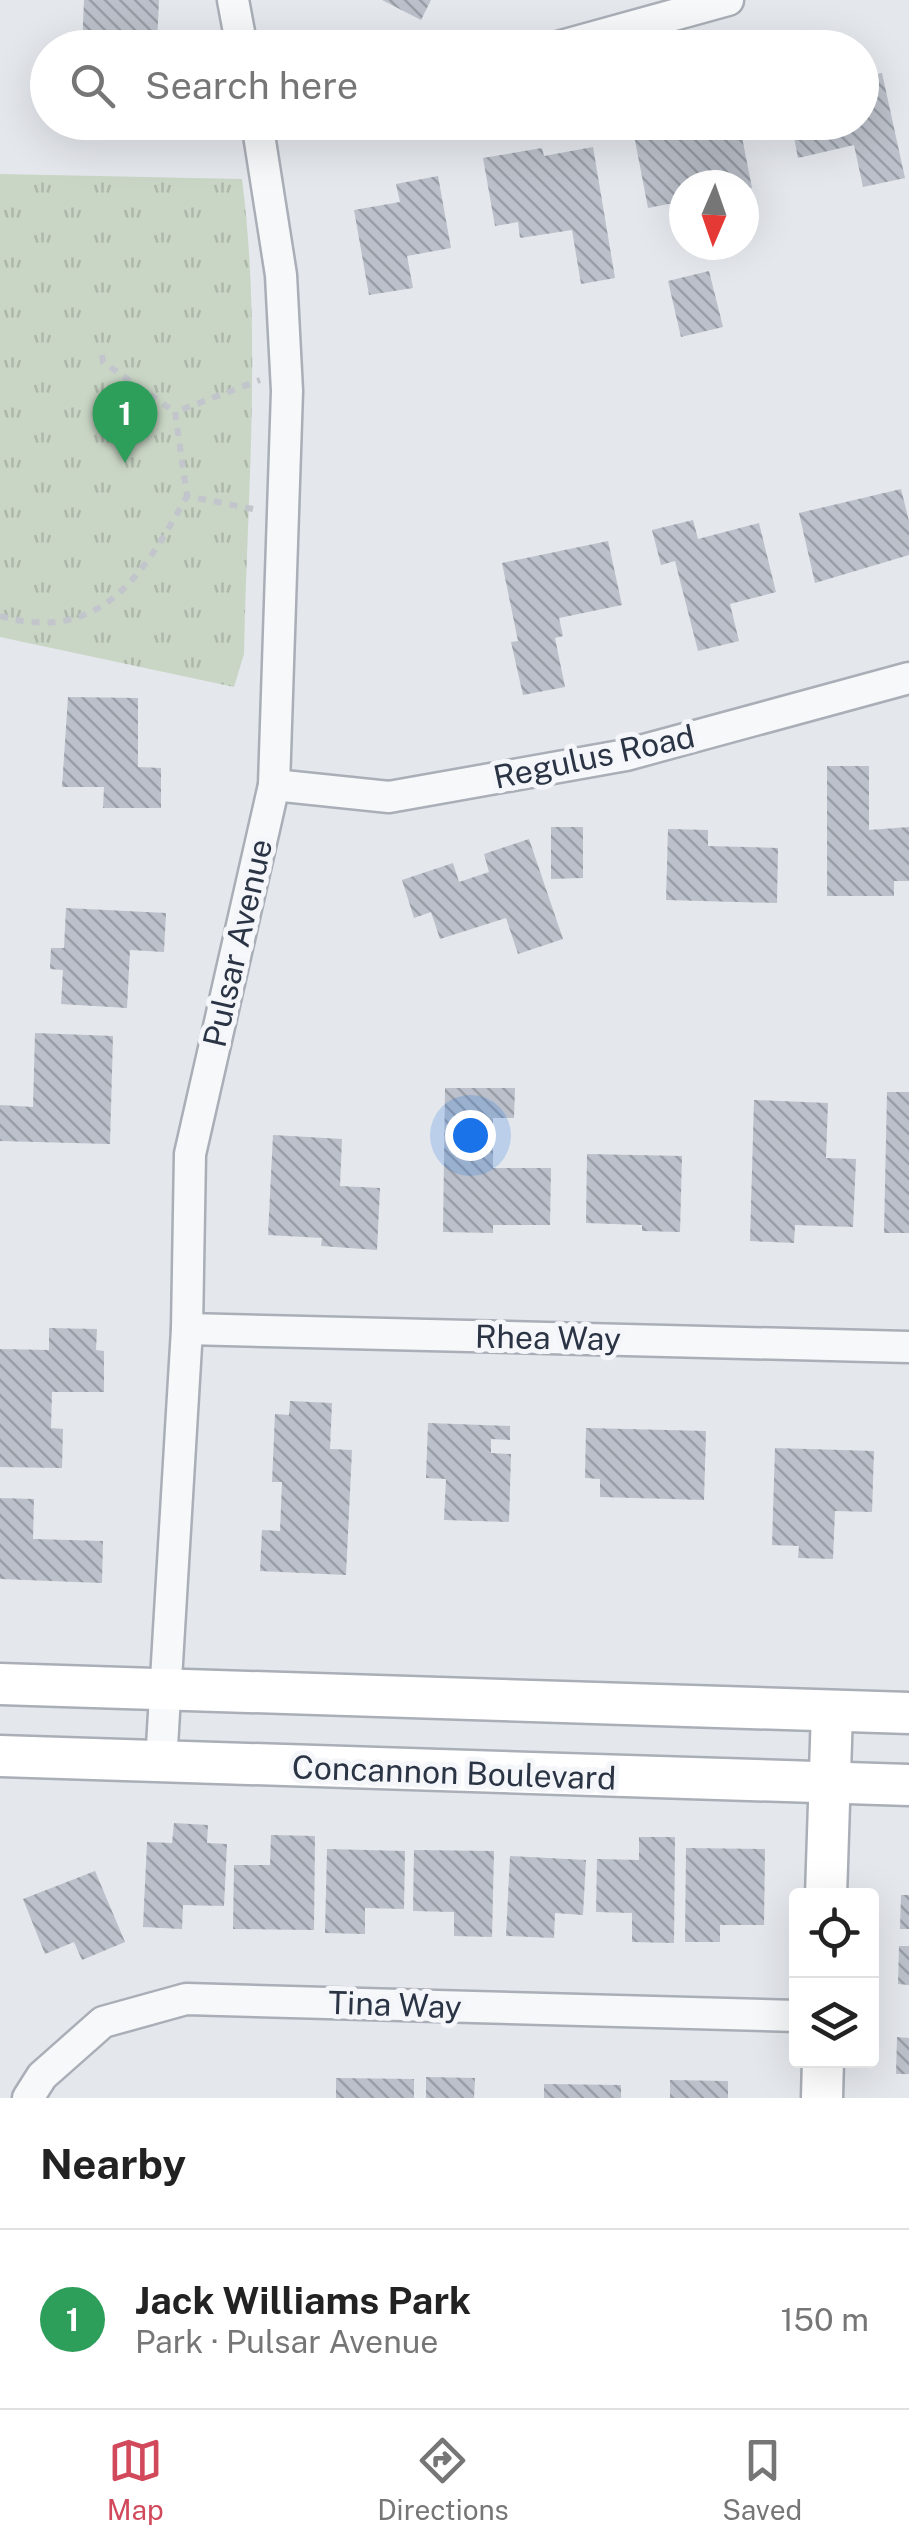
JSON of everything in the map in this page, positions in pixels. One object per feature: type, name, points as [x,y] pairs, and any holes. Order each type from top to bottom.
[{"type":"main road","points":[[0,1684],[909,1713]]},
{"type":"main road","points":[[826,1888],[832,1711]]},
{"type":"main road","name":"Concannon Boulevard","points":[[0,1756],[909,1785]]},
{"type":"main road","points":[[822,2098],[823,2068]]},
{"type":"street","points":[[233,0],[239,30]]},
{"type":"street","points":[[619,30],[728,0]]},
{"type":"street","name":"Pulsar Avenue","points":[[161,1764],[187,1329],[190,1154],[274,785],[287,391],[281,276],[267,140]]},
{"type":"street","name":"Regulus Road","points":[[274,785],[389,797],[626,755],[909,678]]},
{"type":"street","name":"Rhea Way","points":[[187,1329],[909,1347]]},
{"type":"street","name":"Tina Way","points":[[28,2098],[42,2076],[104,2022],[186,1999],[789,2016]]},
{"type":"path","points":[[0,616],[25,623],[68,621],[114,601],[147,567],[187,496],[176,412],[103,362],[102,355]]},
{"type":"path","points":[[176,412],[254,380]]},
{"type":"path","points":[[187,496],[252,509]]},
{"type":"green space","points":[[0,174],[242,179],[251,297],[252,416],[244,654],[234,687],[0,637]]},
{"type":"building","points":[[84,0],[159,0],[158,30],[83,30]]},
{"type":"building","points":[[382,0],[431,0],[421,20]]},
{"type":"building","points":[[882,73],[905,178],[863,187],[854,145],[798,158],[794,140],[879,140]]},
{"type":"building","points":[[635,140],[743,140],[748,170],[669,170],[669,204],[648,208]]},
{"type":"building","points":[[593,147],[615,278],[581,284],[572,230],[520,238],[518,222],[495,226],[483,158],[542,148],[544,156]]},
{"type":"building","points":[[438,176],[451,248],[407,256],[413,288],[369,295],[354,210],[400,202],[396,184]]},
{"type":"building","points":[[709,271],[723,327],[681,337],[668,281]]},
{"type":"building","points":[[901,489],[909,521],[909,555],[815,583],[799,513]]},
{"type":"building","points":[[693,520],[698,539],[759,523],[776,592],[730,604],[739,641],[698,651],[675,561],[661,565],[652,530]]},
{"type":"building","points":[[608,541],[622,605],[559,618],[563,636],[555,638],[565,687],[523,695],[511,642],[518,641],[502,563]]},
{"type":"building","points":[[68,697],[138,698],[138,767],[161,768],[161,808],[103,808],[104,787],[62,787]]},
{"type":"building","points":[[827,766],[869,766],[869,830],[909,827],[909,881],[894,881],[894,896],[827,896]]},
{"type":"building","points":[[551,827],[583,827],[583,878],[551,879]]},
{"type":"building","points":[[668,829],[708,830],[708,846],[778,848],[777,903],[666,900]]},
{"type":"building","points":[[529,839],[563,939],[518,954],[506,918],[440,939],[431,912],[414,918],[402,880],[453,863],[459,882],[489,872],[484,854]]},
{"type":"building","points":[[66,908],[166,913],[164,952],[130,950],[127,1008],[61,1004],[63,970],[50,969],[51,948],[64,948]]},
{"type":"building","points":[[35,1033],[113,1036],[110,1144],[0,1141],[0,1105],[33,1107]]},
{"type":"building","points":[[445,1088],[515,1088],[514,1118],[493,1118],[493,1168],[551,1168],[550,1225],[493,1225],[493,1233],[443,1232]]},
{"type":"building","points":[[887,1092],[909,1092],[909,1233],[884,1233]]},
{"type":"building","points":[[754,1100],[828,1103],[826,1158],[856,1159],[853,1227],[795,1225],[794,1243],[750,1241]]},
{"type":"building","points":[[273,1135],[342,1139],[340,1186],[380,1188],[377,1250],[321,1246],[322,1238],[268,1235]]},
{"type":"building","points":[[587,1154],[682,1156],[680,1232],[642,1231],[642,1225],[586,1223]]},
{"type":"building","points":[[49,1328],[97,1329],[96,1350],[104,1351],[104,1392],[52,1392],[51,1428],[63,1429],[62,1468],[0,1467],[0,1349],[49,1350]]},
{"type":"building","points":[[290,1401],[332,1403],[330,1449],[352,1450],[346,1575],[260,1571],[262,1530],[280,1531],[282,1482],[272,1482],[275,1414],[289,1415]]},
{"type":"building","points":[[428,1423],[510,1426],[510,1440],[491,1439],[491,1453],[511,1454],[509,1522],[444,1520],[446,1479],[426,1478]]},
{"type":"building","points":[[586,1428],[706,1431],[704,1500],[600,1497],[600,1479],[585,1478]]},
{"type":"building","points":[[775,1448],[874,1451],[872,1512],[835,1511],[833,1559],[798,1558],[799,1546],[772,1545]]},
{"type":"building","points":[[0,1498],[34,1499],[33,1539],[103,1541],[102,1583],[0,1579]]},
{"type":"building","points":[[174,1823],[208,1825],[207,1843],[227,1844],[224,1906],[183,1905],[182,1929],[143,1927],[147,1842],[172,1843]]},
{"type":"building","points":[[271,1835],[315,1836],[314,1930],[233,1929],[234,1865],[270,1865]]},
{"type":"building","points":[[639,1837],[675,1837],[674,1943],[632,1942],[632,1913],[596,1912],[597,1859],[639,1860]]},
{"type":"building","points":[[686,1848],[765,1849],[764,1925],[720,1925],[720,1942],[685,1942]]},
{"type":"building","points":[[327,1849],[405,1851],[404,1909],[365,1908],[365,1934],[325,1933]]},
{"type":"building","points":[[414,1850],[494,1851],[492,1937],[454,1936],[454,1912],[413,1911]]},
{"type":"building","points":[[510,1856],[586,1860],[583,1915],[555,1913],[554,1938],[506,1936]]},
{"type":"building","points":[[95,1871],[125,1942],[82,1960],[74,1942],[45,1954],[23,1899]]},
{"type":"building","points":[[901,1895],[909,1895],[909,1929],[900,1929]]},
{"type":"building","points":[[899,1946],[909,1946],[909,1985],[898,1984]]},
{"type":"building","points":[[897,2037],[909,2038],[909,2074],[896,2074]]},
{"type":"building","points":[[426,2077],[475,2078],[474,2098],[426,2098]]},
{"type":"building","points":[[336,2078],[414,2079],[414,2098],[336,2098]]},
{"type":"building","points":[[670,2080],[728,2081],[728,2098],[670,2098]]},
{"type":"building","points":[[544,2084],[621,2085],[621,2098],[544,2098]]},
{"type":"place","name":"Jack Williams Park","points":[[125,463]]}]
